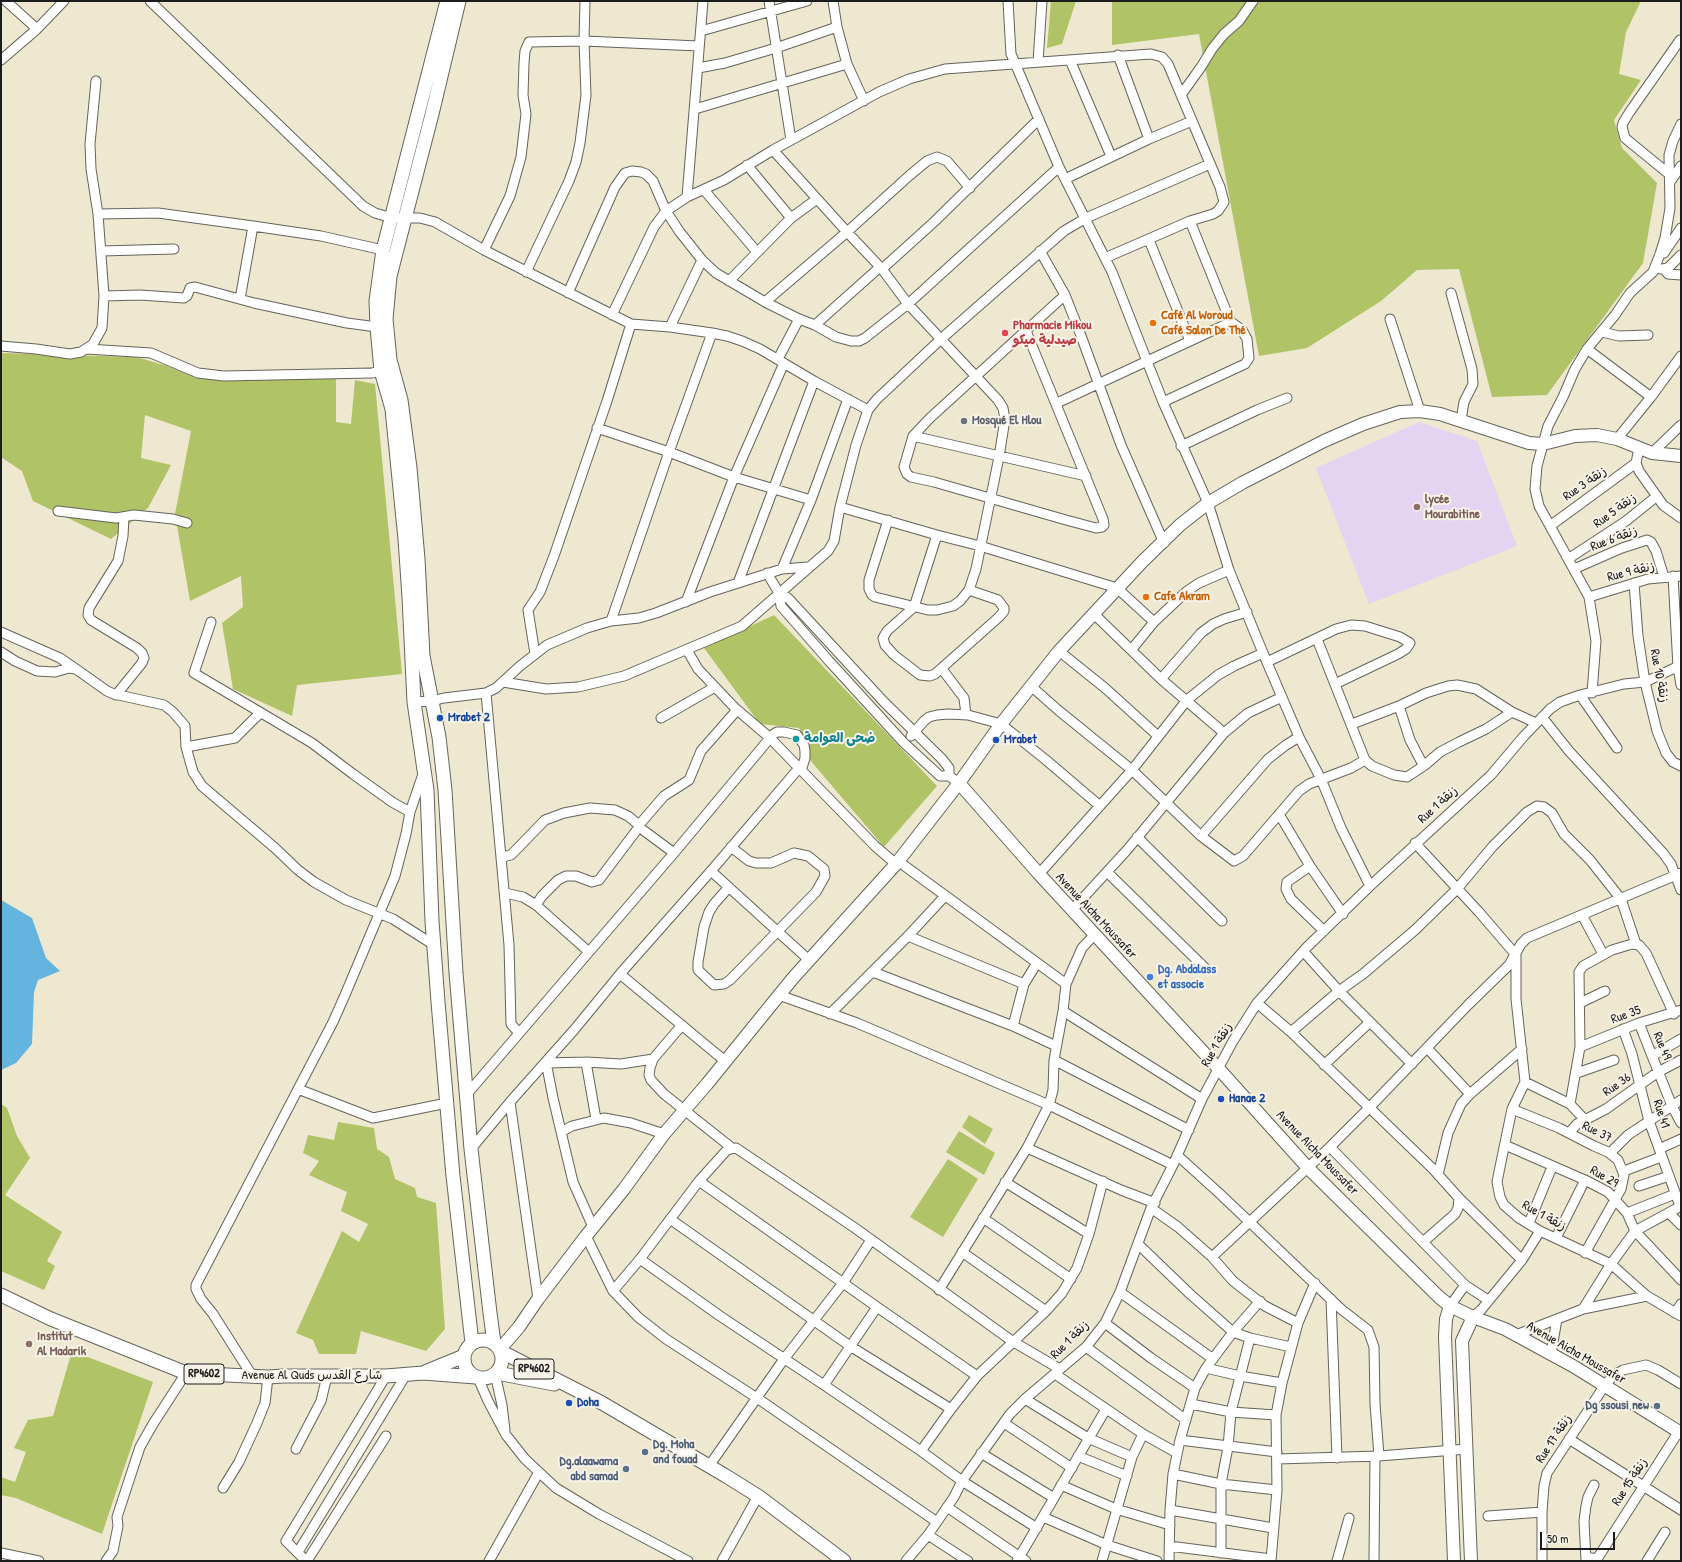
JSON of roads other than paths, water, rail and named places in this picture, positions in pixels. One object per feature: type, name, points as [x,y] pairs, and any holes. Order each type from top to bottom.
[{"type":"main road","points":[[447,1],[383,250],[376,300],[381,371],[389,396],[393,416],[409,597],[414,702],[424,771],[430,838],[430,892],[447,1103],[472,1343],[468,1346],[464,1356],[465,1364],[469,1372],[477,1377]]},
{"type":"main road","points":[[459,1],[432,114],[390,276],[386,319],[390,360],[401,400],[410,468],[418,559],[423,656],[439,737],[445,790],[456,973],[471,1149],[485,1275],[499,1348]]},
{"type":"main road","name":"Avenue Al Quds شارع القدس","points":[[1,1295],[52,1319],[186,1373],[253,1377],[386,1376],[423,1373],[477,1377]]},
{"type":"main road","name":"RP4602","points":[[472,1343],[479,1340],[487,1340],[567,1386],[618,1411],[758,1496],[844,1561]]},
{"type":"main road","name":"RP4602","points":[[477,1377],[487,1378],[496,1374],[501,1367],[503,1360],[499,1348]]},
{"type":"main road","name":"Avenue Al Quds شارع القدس","points":[[423,1373],[464,1356]]},
{"type":"main road","name":"RP4602","points":[[496,1374],[567,1386]]},
{"type":"street","points":[[6,1],[37,29]]},
{"type":"street","points":[[1,60],[37,29],[64,1]]},
{"type":"street","points":[[150,1],[363,206],[376,213],[392,218],[420,218],[435,222],[526,272],[612,316],[631,324],[670,327],[712,333],[728,336],[742,341],[760,349],[814,381],[868,410]]},
{"type":"street","points":[[526,272],[569,181],[576,162],[586,95],[584,41],[585,1]]},
{"type":"street","points":[[687,197],[703,1]]},
{"type":"street","points":[[769,1],[791,140]]},
{"type":"street","points":[[701,31],[807,1]]},
{"type":"street","points":[[833,1],[837,27],[847,64],[864,101]]},
{"type":"street","points":[[1008,1],[1011,54],[1059,167],[1105,258],[1181,446],[1208,503],[1229,570],[1299,737],[1321,779],[1341,828],[1370,886]]},
{"type":"street","points":[[1038,62],[1042,1]]},
{"type":"street","points":[[1182,95],[1215,44],[1224,34],[1239,22],[1253,1]]},
{"type":"street","points":[[698,68],[725,63],[776,48],[837,27]]},
{"type":"street","points":[[1670,178],[1625,138],[1622,127],[1629,113],[1680,40]]},
{"type":"street","points":[[484,250],[510,196],[521,157],[526,114],[523,82],[526,46],[529,42],[584,41],[699,46]]},
{"type":"street","points":[[612,316],[654,227],[666,211],[687,197],[704,190],[772,150],[879,92],[925,74],[945,70],[1118,55],[1151,54],[1162,57],[1168,64],[1224,197],[1224,202],[1218,211],[1105,258]]},
{"type":"street","points":[[1118,55],[1148,139]]},
{"type":"street","points":[[1070,60],[1111,156]]},
{"type":"street","points":[[695,109],[847,64]]},
{"type":"street","points":[[1,346],[70,354],[87,349],[93,344],[102,328],[104,296],[98,214],[91,170],[90,144],[96,81]]},
{"type":"street","points":[[815,326],[970,188],[1038,119]]},
{"type":"street","points":[[1065,179],[1148,139],[1192,121]]},
{"type":"street","points":[[1657,270],[1665,238],[1670,208],[1669,155],[1673,141],[1681,124]]},
{"type":"street","points":[[772,150],[846,232],[881,268],[908,304],[976,376],[1003,408],[1005,420],[999,457],[980,546],[969,590],[960,601],[953,606],[937,610],[914,607],[875,597],[870,593],[868,589],[869,580],[888,520]]},
{"type":"street","points":[[765,302],[910,174],[933,158],[942,158],[947,161],[970,188]]},
{"type":"street","points":[[503,682],[546,689],[578,687],[624,676],[742,626],[808,566],[828,551],[834,540],[840,507],[856,445],[868,410],[940,339],[1064,231],[1086,218],[1210,164]]},
{"type":"street","points":[[747,165],[791,218]]},
{"type":"street","points":[[1670,178],[1681,166]]},
{"type":"street","points":[[568,293],[615,187],[625,173],[632,171],[641,172],[650,177],[658,189],[666,211],[702,260],[716,273],[799,320],[815,326],[836,337],[851,341],[858,341],[865,338],[908,304],[1059,167]]},
{"type":"street","points":[[704,190],[757,252]]},
{"type":"street","points":[[729,281],[791,218],[816,199]]},
{"type":"street","points":[[98,214],[158,214],[321,236],[383,250]]},
{"type":"street","points":[[1163,402],[1208,382],[1248,361],[1249,358],[1247,339],[1242,330],[1231,322],[1190,222]]},
{"type":"street","points":[[240,299],[253,226]]},
{"type":"street","points":[[1592,693],[1596,641],[1589,597],[1539,506],[1536,497],[1535,480],[1543,444],[1552,416],[1563,398],[1575,369],[1587,349],[1602,332],[1630,293],[1657,270],[1681,228]]},
{"type":"street","points":[[1149,240],[1190,340]]},
{"type":"street","points":[[101,251],[174,249]]},
{"type":"street","points":[[1040,251],[1065,295],[1132,470],[1164,543]]},
{"type":"street","points":[[1657,270],[1670,266],[1681,255]]},
{"type":"street","points":[[670,327],[702,260]]},
{"type":"street","points":[[1657,270],[1668,274],[1681,275]]},
{"type":"street","points":[[104,296],[140,295],[184,298],[187,296],[190,288],[195,287],[240,299],[347,323],[377,327]]},
{"type":"street","points":[[1451,293],[1472,369],[1473,384],[1464,402],[1461,420]]},
{"type":"street","points":[[1026,331],[1057,403],[1103,519],[1104,526],[1101,528],[989,499],[907,474],[904,467],[913,436],[930,418],[1065,295]]},
{"type":"street","points":[[1390,319],[1420,412]]},
{"type":"street","points":[[686,602],[734,477],[799,320]]},
{"type":"street","points":[[1057,403],[1099,385],[1190,340],[1231,322]]},
{"type":"street","points":[[535,654],[528,610],[540,592],[552,562],[607,401],[631,324]]},
{"type":"street","points":[[1602,332],[1618,336],[1648,335]]},
{"type":"street","points":[[611,621],[712,333]]},
{"type":"street","points":[[87,349],[151,353],[198,373],[224,376],[372,373],[381,371]]},
{"type":"street","points":[[1587,349],[1651,398]]},
{"type":"street","points":[[1617,439],[1651,398],[1681,356]]},
{"type":"street","points":[[738,583],[814,381]]},
{"type":"street","points":[[1181,446],[1257,410],[1287,398]]},
{"type":"street","points":[[782,569],[811,500],[848,399]]},
{"type":"street","points":[[499,1348],[520,1327],[538,1299],[589,1231],[624,1189],[664,1134],[685,1111],[779,995],[897,862],[959,783],[1001,724],[1059,651],[1117,588],[1164,543],[1180,525],[1208,503],[1295,455],[1363,424],[1400,412],[1440,414],[1517,440],[1543,444],[1587,434],[1617,439],[1652,453],[1681,456]]},
{"type":"street","points":[[1652,453],[1681,424]]},
{"type":"street","points":[[597,428],[669,452],[734,477],[811,500]]},
{"type":"street","points":[[913,436],[1086,476]]},
{"type":"street","points":[[1639,448],[1636,464],[1639,471],[1663,505],[1681,518]]},
{"type":"street","name":"Rue 3 زنقة","points":[[1550,526],[1636,464]]},
{"type":"street","name":"Rue 5 زنقة","points":[[1568,559],[1626,521],[1657,496]]},
{"type":"street","points":[[840,507],[980,546],[1117,588],[1154,622]]},
{"type":"street","points":[[58,511],[116,518],[134,514],[173,519],[187,523]]},
{"type":"street","points":[[116,695],[142,663],[144,658],[138,648],[91,620],[88,615],[89,608],[118,561],[123,536],[124,517]]},
{"type":"street","points":[[937,535],[914,607],[887,631],[883,638],[884,642],[894,655],[920,675],[930,676],[942,669],[1004,611],[1004,608],[998,600],[969,590]]},
{"type":"street","name":"Rue 6 زنقة","points":[[1574,569],[1622,548],[1647,540],[1651,542],[1673,576]]},
{"type":"street","points":[[414,702],[432,702],[444,698],[486,693],[496,688],[547,645],[564,636],[611,621],[639,618],[767,573],[782,569],[808,566]]},
{"type":"street","points":[[1132,649],[1154,622],[1187,591],[1229,570]]},
{"type":"street","points":[[767,573],[779,593],[781,606],[904,743],[940,776],[949,776],[959,783]]},
{"type":"street","points":[[1673,576],[1681,685]]},
{"type":"street","name":"Rue 9 زنقة","points":[[1589,597],[1634,583],[1673,576]]},
{"type":"street","name":"Rue 10 زنقة","points":[[1634,583],[1638,636],[1645,682],[1658,731],[1666,753],[1673,762],[1681,766]]},
{"type":"street","points":[[779,593],[788,598],[834,649],[949,768],[949,776]]},
{"type":"street","points":[[1162,679],[1201,633],[1213,624],[1247,612]]},
{"type":"street","points":[[1094,614],[1162,679],[1224,733]]},
{"type":"street","points":[[211,622],[194,673],[312,743],[376,790],[410,812]]},
{"type":"street","points":[[1267,662],[1345,626],[1358,625],[1400,637],[1411,644],[1398,654],[1334,684]]},
{"type":"street","points":[[1,632],[60,658],[107,691],[116,695],[164,704],[185,726],[186,747],[193,772],[202,786],[275,848],[298,870],[335,895],[380,912],[402,924],[434,945]]},
{"type":"street","points":[[1317,639],[1365,760],[1372,766],[1394,775],[1407,777],[1440,752],[1486,729],[1512,712]]},
{"type":"street","points":[[688,650],[694,665],[737,710],[769,738],[875,846],[1066,984]]},
{"type":"street","points":[[1059,651],[1105,688],[1158,736]]},
{"type":"street","points":[[1,652],[15,661],[38,671],[55,672],[69,668],[76,668]]},
{"type":"street","points":[[1039,874],[1132,770],[1187,700],[1218,676],[1234,666],[1263,653]]},
{"type":"street","name":"Rue 1 زنقة","points":[[906,1561],[928,1535],[962,1481],[1010,1414],[1024,1399],[1086,1347],[1105,1323],[1120,1292],[1153,1206],[1202,1099],[1218,1068],[1257,1003],[1303,951],[1415,843],[1491,775],[1539,720],[1560,702],[1580,695],[1624,684],[1645,682],[1680,666]]},
{"type":"street","points":[[942,669],[964,698],[966,715]]},
{"type":"street","points":[[1352,724],[1399,706],[1426,693],[1448,686],[1457,685],[1476,689],[1512,712],[1539,720],[1663,853],[1678,874],[1681,890]]},
{"type":"street","points":[[1031,686],[1132,770],[1201,836],[1231,859],[1236,860],[1243,856],[1299,790],[1309,784],[1351,768],[1365,760]]},
{"type":"street","points":[[661,718],[715,687]]},
{"type":"street","points":[[486,693],[510,945],[510,1024],[519,1033]]},
{"type":"street","points":[[1580,695],[1617,748]]},
{"type":"street","points":[[1072,910],[1167,804],[1224,733],[1248,713],[1282,697]]},
{"type":"street","points":[[1399,706],[1410,740],[1420,761],[1425,764]]},
{"type":"street","points":[[536,905],[546,891],[563,877],[572,876],[592,882],[599,880],[639,826],[664,796],[689,780],[701,751],[737,710]]},
{"type":"street","points":[[186,747],[235,738],[260,713]]},
{"type":"street","points":[[904,743],[929,717],[948,714],[966,715],[1001,724],[1100,806]]},
{"type":"street","points":[[467,1094],[674,853],[769,738],[777,732],[797,735],[804,745],[805,752],[805,758],[800,769],[620,974],[547,1063],[510,1102],[471,1149]]},
{"type":"street","points":[[1201,836],[1268,759],[1299,737]]},
{"type":"street","points":[[253,1377],[213,1314],[201,1298],[196,1289],[196,1285],[333,1022],[380,912],[401,855],[410,812],[424,771]]},
{"type":"street","name":"Avenue Aicha Moussafer","points":[[959,783],[1039,874],[1308,1168],[1450,1306],[1516,1335],[1551,1354],[1605,1385],[1680,1432]]},
{"type":"street","points":[[1291,1032],[1339,991],[1363,974],[1393,949],[1457,889],[1499,840],[1527,812],[1535,807],[1540,806],[1552,813],[1564,834],[1590,860],[1620,899],[1636,944]]},
{"type":"street","points":[[502,857],[511,855],[546,820],[564,813],[590,808],[608,809],[621,813],[674,853]]},
{"type":"street","points":[[1279,814],[1310,866],[1343,914]]},
{"type":"street","points":[[1137,837],[1222,921]]},
{"type":"street","points":[[1415,843],[1479,912],[1516,955],[1516,999],[1525,1082],[1570,1104],[1584,1120]]},
{"type":"street","points":[[729,887],[709,912],[704,927],[697,965],[701,974],[714,985],[724,984],[730,980],[778,931],[821,884],[826,876],[824,869],[814,860],[800,854],[794,854],[771,862],[756,863],[749,861],[732,847]]},
{"type":"street","points":[[1310,866],[1287,882],[1286,888],[1291,899],[1324,931]]},
{"type":"street","points":[[711,871],[809,960]]},
{"type":"street","points":[[1107,872],[1205,968]]},
{"type":"street","points":[[1212,1257],[1308,1168],[1369,1108],[1484,989],[1509,966],[1527,938],[1678,874]]},
{"type":"street","points":[[505,893],[523,897],[536,905],[589,952]]},
{"type":"street","points":[[830,1014],[873,972],[945,896]]},
{"type":"street","points":[[1582,915],[1603,954]]},
{"type":"street","points":[[939,1290],[1027,1148],[1049,1105],[1053,1090],[1054,1060],[1063,1011],[1066,984],[1082,948],[1095,934]]},
{"type":"street","points":[[908,936],[1024,984]]},
{"type":"street","points":[[1570,1104],[1577,1073],[1580,1047],[1580,970],[1588,962],[1628,944],[1636,944],[1646,953],[1678,1014]]},
{"type":"street","points":[[1303,951],[1339,991],[1412,1064]]},
{"type":"street","points":[[1012,1026],[1024,984],[1037,963]]},
{"type":"street","points":[[873,972],[1012,1026],[1056,1046]]},
{"type":"street","points":[[620,974],[725,1061]]},
{"type":"street","points":[[1580,1003],[1606,991]]},
{"type":"street","points":[[779,995],[896,1039],[1049,1105],[1173,1165]]},
{"type":"street","points":[[1257,1003],[1291,1032],[1438,1175],[1459,1198],[1522,1260]]},
{"type":"street","points":[[1063,1011],[1202,1099]]},
{"type":"street","name":"Rue 35","points":[[1580,1047],[1638,1023],[1678,1014]]},
{"type":"street","points":[[1324,1065],[1370,1022]]},
{"type":"street","name":"Rue 49","points":[[1638,1023],[1672,1106],[1681,1123]]},
{"type":"street","points":[[682,1025],[653,1059],[650,1068],[649,1074],[651,1080],[664,1094],[732,1148],[744,1153],[871,1240],[939,1290],[1058,1371],[1106,1409],[1143,1434],[1177,1453]]},
{"type":"street","name":"Rue 41","points":[[1623,1029],[1632,1054],[1649,1121],[1669,1176],[1676,1189],[1681,1206]]},
{"type":"street","points":[[1652,1056],[1681,1039]]},
{"type":"street","points":[[1427,1048],[1470,1094]]},
{"type":"street","points":[[1438,1175],[1448,1133],[1459,1107],[1470,1094],[1522,1049]]},
{"type":"street","points":[[547,1063],[586,1062],[620,1064],[653,1059]]},
{"type":"street","points":[[1054,1060],[1189,1130]]},
{"type":"street","points":[[1577,1073],[1614,1060]]},
{"type":"street","name":"Rue 36","points":[[1569,1133],[1577,1124],[1606,1109],[1658,1072],[1681,1060]]},
{"type":"street","points":[[586,1062],[596,1119]]},
{"type":"street","points":[[547,1063],[553,1098],[573,1182],[589,1231],[613,1291],[638,1317],[666,1338],[758,1398],[937,1522]]},
{"type":"street","name":"Rue 1 زنقة","points":[[1525,1082],[1512,1109],[1497,1182],[1500,1197],[1509,1211],[1540,1231],[1610,1264],[1646,1296],[1678,1315]]},
{"type":"street","points":[[298,1089],[373,1118],[447,1103]]},
{"type":"street","points":[[1610,1153],[1628,1135],[1681,1100]]},
{"type":"street","points":[[510,1102],[538,1299]]},
{"type":"street","name":"Rue 37","points":[[1512,1109],[1569,1133],[1610,1153],[1618,1160],[1624,1170]]},
{"type":"street","points":[[561,1132],[572,1126],[604,1118],[631,1123],[664,1134]]},
{"type":"street","points":[[1585,1253],[1624,1180],[1624,1170],[1660,1153],[1681,1138]]},
{"type":"street","name":"Rue 29","points":[[1505,1145],[1552,1167],[1585,1180],[1608,1192],[1627,1214],[1635,1231],[1681,1280]]},
{"type":"street","points":[[1330,1147],[1466,1285],[1488,1300]]},
{"type":"street","points":[[613,1291],[640,1259],[699,1181],[722,1154],[732,1148]]},
{"type":"street","points":[[1027,1148],[1153,1206],[1212,1257],[1234,1281],[1260,1302],[1273,1311],[1298,1323]]},
{"type":"street","points":[[1177,1155],[1332,1299],[1364,1326],[1373,1340],[1377,1456],[1374,1561]]},
{"type":"street","points":[[1529,1223],[1552,1167]]},
{"type":"street","points":[[1639,1186],[1669,1176]]},
{"type":"street","points":[[1556,1238],[1585,1180]]},
{"type":"street","points":[[699,1181],[977,1376]]},
{"type":"street","points":[[1006,1182],[1089,1234]]},
{"type":"street","points":[[921,1451],[950,1409],[977,1376],[1012,1341],[1046,1311],[1062,1293],[1071,1279],[1089,1234],[1102,1182]]},
{"type":"street","points":[[1627,1214],[1676,1189]]},
{"type":"street","points":[[1424,1242],[1455,1214],[1458,1208],[1459,1198]]},
{"type":"street","points":[[1583,1309],[1610,1264],[1635,1231],[1681,1206]]},
{"type":"street","points":[[1669,1213],[1681,1225]]},
{"type":"street","points":[[983,1218],[1071,1279]]},
{"type":"street","points":[[670,1219],[850,1346],[950,1409]]},
{"type":"street","points":[[1471,1561],[1462,1341],[1473,1317],[1481,1310],[1522,1260],[1540,1231]]},
{"type":"street","points":[[709,1466],[784,1360],[843,1283],[871,1240]]},
{"type":"street","points":[[1138,1244],[1190,1294],[1233,1332],[1250,1338],[1291,1347]]},
{"type":"street","points":[[962,1252],[1046,1311]]},
{"type":"street","points":[[640,1259],[720,1316],[921,1451],[962,1481],[1037,1528]]},
{"type":"street","points":[[1169,1546],[1271,1560],[1277,1490],[1276,1416],[1291,1347],[1298,1323],[1315,1282]]},
{"type":"street","points":[[1454,1561],[1445,1336],[1446,1319],[1450,1306],[1466,1285]]},
{"type":"street","points":[[1120,1292],[1213,1359]]},
{"type":"street","points":[[1516,1335],[1583,1309],[1646,1296]]},
{"type":"street","points":[[1332,1299],[1337,1458]]},
{"type":"street","points":[[1169,1561],[1170,1510],[1173,1474],[1180,1440],[1195,1388],[1206,1368],[1233,1332],[1260,1302]]},
{"type":"street","points":[[1678,1315],[1681,1304]]},
{"type":"street","points":[[824,1385],[877,1307]]},
{"type":"street","points":[[1551,1354],[1557,1319]]},
{"type":"street","points":[[1105,1323],[1195,1388]]},
{"type":"street","points":[[1221,1553],[1221,1484],[1228,1447],[1231,1412],[1250,1338]]},
{"type":"street","points":[[1086,1347],[1186,1420]]},
{"type":"street","name":"Rue 17 زنقة","points":[[1542,1561],[1542,1512],[1544,1486],[1547,1473],[1605,1385],[1613,1376],[1623,1370],[1646,1365],[1658,1370],[1681,1384]]},
{"type":"street","points":[[1206,1368],[1240,1376],[1282,1383]]},
{"type":"street","points":[[106,1561],[113,1551],[118,1526],[117,1517],[140,1447],[152,1424],[186,1373]]},
{"type":"street","points":[[298,1552],[407,1374]]},
{"type":"street","points":[[496,1374],[506,1435]]},
{"type":"street","points":[[296,1449],[321,1401],[327,1376]]},
{"type":"street","points":[[386,1376],[286,1541],[307,1561],[386,1436]]},
{"type":"street","points":[[223,1488],[239,1462],[257,1423],[265,1403],[268,1377]]},
{"type":"street","points":[[477,1377],[506,1435],[525,1459],[556,1488],[599,1514],[688,1561]]},
{"type":"street","points":[[1024,1399],[1088,1438],[1132,1458]]},
{"type":"street","points":[[1191,1404],[1231,1412],[1276,1416]]},
{"type":"street","points":[[947,1507],[1021,1559],[1043,1516],[1106,1409]]},
{"type":"street","points":[[1004,1423],[1072,1468]]},
{"type":"street","name":"Rue 15 زنقة","points":[[1586,1559],[1599,1560],[1643,1485],[1680,1432]]},
{"type":"street","points":[[1102,1561],[1132,1458],[1143,1434]]},
{"type":"street","points":[[1569,1439],[1681,1510]]},
{"type":"street","points":[[1180,1440],[1277,1456],[1337,1458],[1467,1450]]},
{"type":"street","points":[[981,1453],[1054,1498]]},
{"type":"street","points":[[1078,1456],[1127,1476]]},
{"type":"street","points":[[489,1561],[539,1472]]},
{"type":"street","points":[[1173,1474],[1221,1484],[1277,1490]]},
{"type":"street","points":[[1061,1485],[1116,1510],[1170,1525]]},
{"type":"street","points":[[1586,1559],[1584,1521],[1588,1496],[1594,1485]]},
{"type":"street","points":[[722,1561],[758,1496]]},
{"type":"street","points":[[1170,1510],[1273,1528]]},
{"type":"street","points":[[1488,1516],[1542,1512]]},
{"type":"street","points":[[1043,1516],[1107,1545],[1157,1561]]},
{"type":"street","points":[[1337,1561],[1349,1518]]},
{"type":"street","points":[[1647,1561],[1665,1532]]},
{"type":"street","points":[[928,1535],[968,1561]]},
{"type":"street","points":[[1,1554],[39,1561]]},
{"type":"water","points":[[1,900],[32,918],[46,958],[60,971],[38,980],[34,992],[32,1044],[16,1063],[1,1070]]},
{"type":"place","name":"Café Al Woroud Café Salon De Thé","points":[[1153,323]]},
{"type":"place","name":"Pharmacie Mikou صيدلية ميكو","points":[[1005,333]]},
{"type":"place","name":"Mosqué El Hlou","points":[[964,421]]},
{"type":"place","name":"lycée Mourabitine","points":[[1417,507]]},
{"type":"place","name":"Cafe Akram","points":[[1146,597]]},
{"type":"place","name":"Mrabet 2","points":[[440,718]]},
{"type":"place","name":"ضحى العوامة","points":[[796,739]]},
{"type":"place","name":"Mrabet","points":[[996,740]]},
{"type":"place","name":"Dg. Abdalass et associe","points":[[1150,977]]},
{"type":"place","name":"Hanae 2","points":[[1221,1099]]},
{"type":"place","name":"Institut Al Madarik","points":[[29,1344]]},
{"type":"place","name":"Doha","points":[[569,1403]]},
{"type":"place","name":"Dg ssousi new","points":[[1657,1406]]},
{"type":"place","name":"Dg. Moha and fouad","points":[[645,1452]]},
{"type":"place","name":"Dg.alaawama abd samad","points":[[626,1469]]}]
